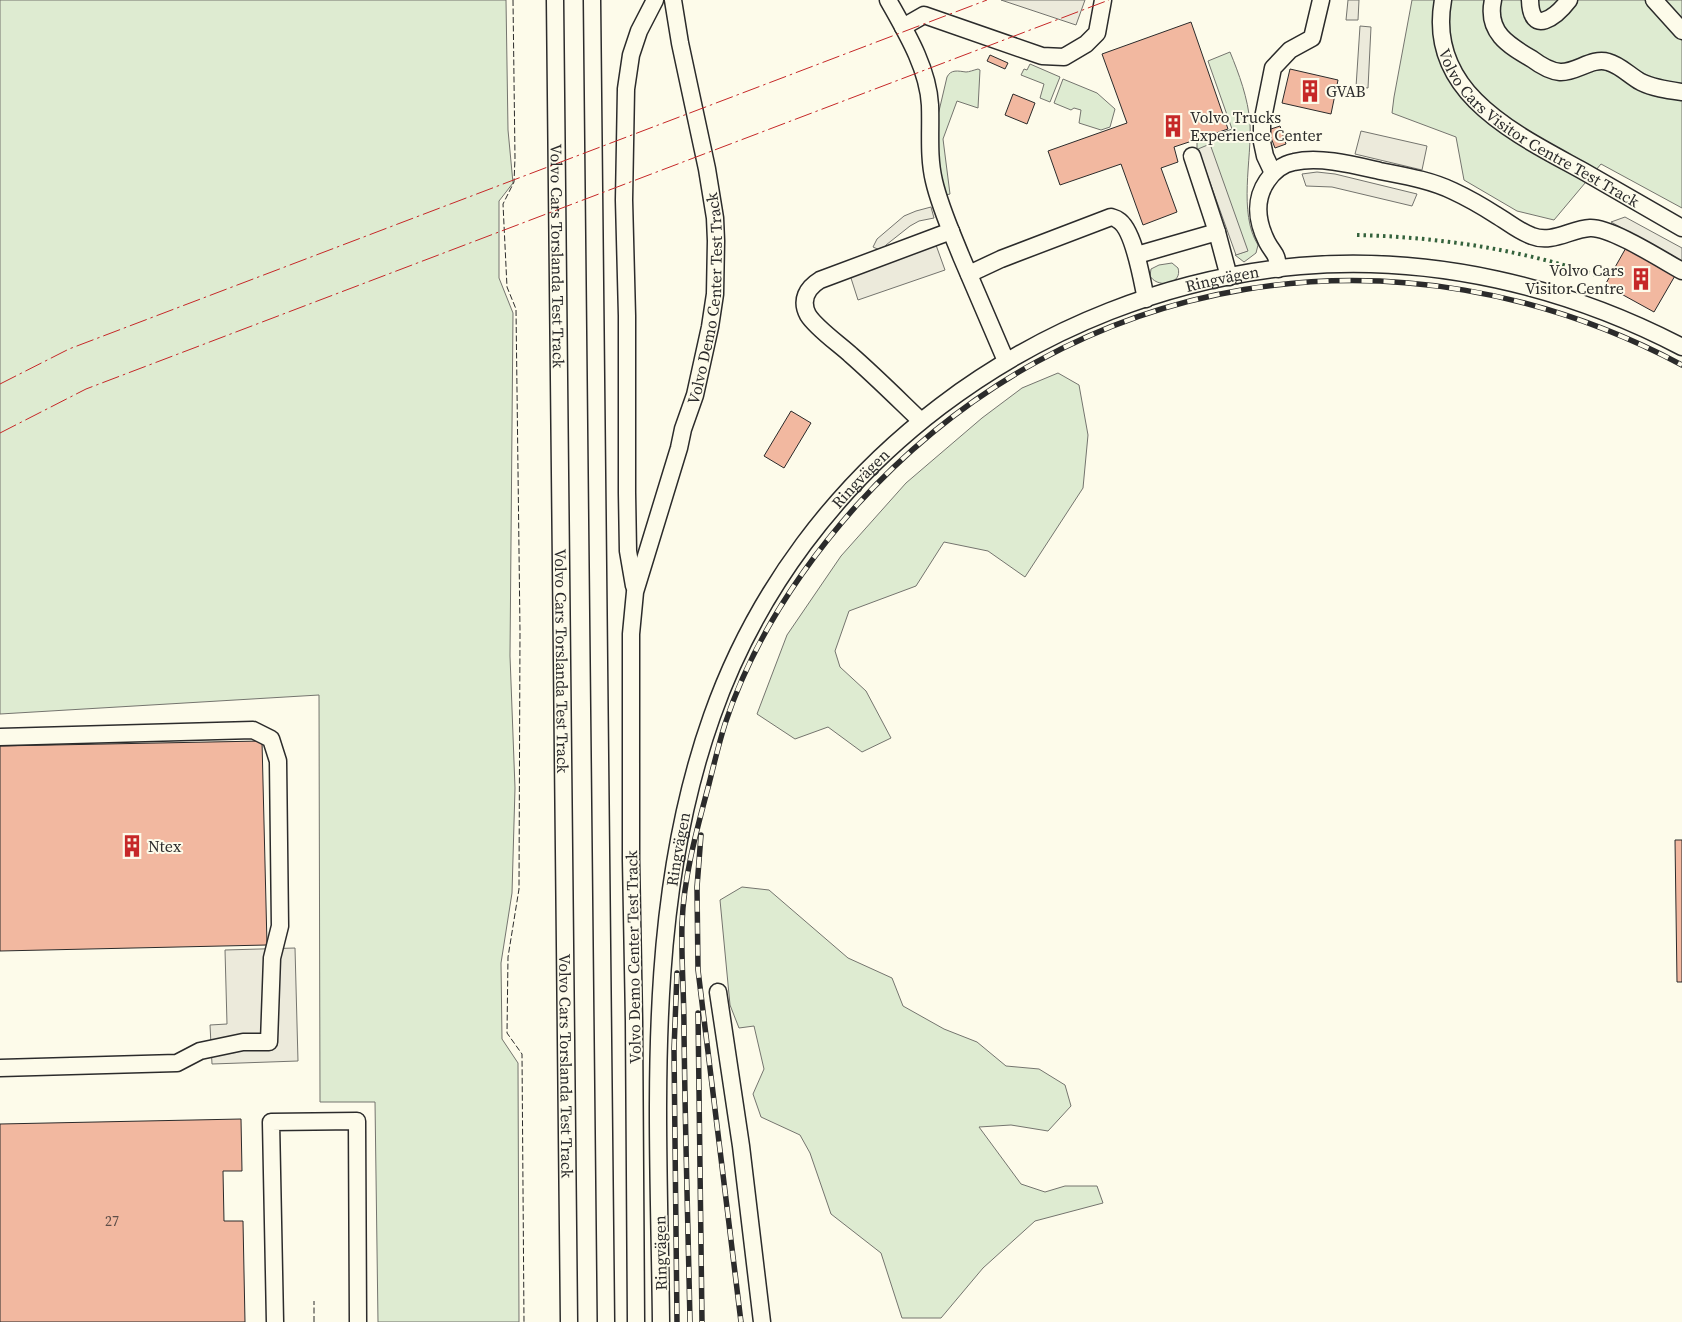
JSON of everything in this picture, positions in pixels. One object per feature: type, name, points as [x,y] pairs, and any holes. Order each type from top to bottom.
[{"type":"street","name":"Volvo Cars Torslanda Test Track","points":[[555,0],[569,1322]]},
{"type":"street","points":[[592,0],[606,1322]]},
{"type":"street","name":"Volvo Demo Center Test Track","points":[[635,592],[628,551],[627,502],[627,316],[624,200],[626,98],[629,66],[635,42],[655,0]]},
{"type":"street","name":"Volvo Demo Center Test Track","points":[[636,1322],[631,634],[635,592],[705,356],[715,294],[715,218],[673,0]]},
{"type":"street","points":[[888,0],[920,64],[927,88],[930,105],[929,151],[933,180],[941,207],[1006,361]]},
{"type":"street","points":[[1274,173],[1264,156],[1262,142],[1262,123],[1273,68],[1290,50],[1312,38],[1321,0]]},
{"type":"street","name":"Volvo Cars Visitor Centre Test Track","points":[[1443,0],[1441,12],[1442,34],[1447,56],[1460,82],[1476,102],[1506,127],[1682,228]]},
{"type":"street","points":[[1493,0],[1491,13],[1500,36],[1544,67],[1559,72],[1594,62],[1605,61],[1613,64],[1642,83],[1682,92]]},
{"type":"street","points":[[1530,0],[1531,12],[1537,20],[1542,21],[1549,20],[1569,0]]},
{"type":"street","points":[[1654,0],[1682,31]]},
{"type":"street","points":[[903,27],[924,15],[1042,56],[1064,57],[1086,44],[1097,34],[1104,1]]},
{"type":"street","points":[[1192,156],[1217,232],[1229,277]]},
{"type":"street","points":[[1278,269],[1277,257],[1268,244],[1260,225],[1258,208],[1261,193],[1266,182],[1283,166],[1293,162],[1308,160],[1343,163],[1426,180],[1454,191],[1495,214],[1518,230],[1534,237],[1551,238],[1592,228],[1610,232],[1682,271]]},
{"type":"street","points":[[969,274],[1110,217],[1119,220],[1125,227],[1137,255],[1146,299]]},
{"type":"street","points":[[921,421],[862,364],[816,324],[808,315],[805,296],[813,284],[820,280],[951,231]]},
{"type":"street","points":[[1137,255],[1217,232]]},
{"type":"street","name":"Ringvägen","points":[[661,1322],[660,1002],[666,930],[678,847],[703,744],[730,671],[751,627],[780,579],[818,527],[858,479],[890,448],[921,421],[966,387],[1006,361],[1082,322],[1181,288],[1229,277],[1278,269],[1318,265],[1386,266],[1430,269],[1491,278],[1541,290],[1584,304],[1634,323],[1682,347]]},
{"type":"street","points":[[0,737],[253,730],[271,739],[278,761],[280,926],[272,958],[269,1042],[243,1042],[200,1051],[177,1063],[0,1068]]},
{"type":"street","points":[[718,992],[741,1146],[762,1322]]},
{"type":"street","points":[[275,1322],[271,1122],[357,1122],[358,1322]]},
{"type":"green space","points":[[0,0],[506,0],[508,130],[513,183],[499,201],[499,278],[513,313],[510,656],[515,788],[512,893],[501,963],[502,1039],[518,1063],[519,1322],[378,1322],[375,1102],[320,1102],[319,695],[0,714]]},
{"type":"green space","points":[[1412,0],[1682,0],[1682,208],[1601,164],[1554,220],[1517,211],[1464,180],[1456,137],[1392,113]]},
{"type":"green space","points":[[1230,52],[1245,95],[1250,123],[1247,202],[1252,232],[1258,245],[1256,253],[1244,262],[1235,255],[1247,251],[1197,152],[1197,142],[1232,129],[1208,61]]},
{"type":"green space","points":[[1030,64],[1060,77],[1050,102],[1040,98],[1044,84],[1021,75]]},
{"type":"green space","points":[[980,70],[978,108],[957,101],[943,139],[950,194],[946,195],[941,176],[935,128],[947,77],[953,72],[967,72]]},
{"type":"green space","points":[[1063,79],[1097,93],[1115,109],[1110,127],[1101,130],[1079,123],[1081,110],[1074,108],[1071,110],[1054,103]]},
{"type":"green space","points":[[1172,263],[1178,268],[1179,273],[1173,281],[1169,283],[1158,282],[1150,276],[1151,269],[1159,265]]},
{"type":"green space","points":[[1058,373],[1079,385],[1088,435],[1083,488],[1025,577],[988,551],[944,542],[916,586],[849,611],[835,651],[840,667],[866,691],[891,738],[862,752],[828,727],[795,739],[757,714],[787,635],[841,556],[906,483],[982,418],[1022,388]]},
{"type":"green space","points":[[742,887],[769,890],[848,958],[892,978],[903,1006],[944,1029],[977,1042],[1006,1066],[1039,1069],[1065,1085],[1071,1106],[1048,1131],[1011,1125],[979,1127],[1021,1184],[1045,1192],[1065,1186],[1097,1186],[1103,1203],[1035,1221],[983,1268],[941,1318],[902,1318],[881,1253],[831,1214],[810,1153],[800,1135],[761,1117],[753,1094],[764,1069],[754,1026],[739,1028],[730,1005],[720,900]]},
{"type":"shaded area","points":[[1001,0],[1085,0],[1076,25]]},
{"type":"shaded area","points":[[1348,0],[1359,0],[1358,20],[1346,20]]},
{"type":"shaded area","points":[[1360,26],[1371,27],[1368,88],[1356,87]]},
{"type":"shaded area","points":[[1361,131],[1427,146],[1422,170],[1355,154]]},
{"type":"shaded area","points":[[1210,144],[1248,251],[1236,255],[1198,149]]},
{"type":"shaded area","points":[[1317,172],[1335,174],[1417,194],[1412,206],[1332,187],[1306,186],[1302,174]]},
{"type":"shaded area","points":[[931,207],[934,218],[919,221],[910,226],[886,245],[884,252],[873,247],[877,239],[904,216]]},
{"type":"shaded area","points":[[1625,217],[1682,248],[1682,261],[1611,222]]},
{"type":"shaded area","points":[[936,245],[945,270],[858,300],[850,275]]},
{"type":"shaded area","points":[[295,948],[298,1061],[212,1064],[210,1025],[227,1024],[225,950]]},
{"type":"building","name":"Volvo Trucks Experience Center","points":[[1191,22],[1228,129],[1174,147],[1178,162],[1161,168],[1177,212],[1143,225],[1121,164],[1060,185],[1048,151],[1127,123],[1102,54]]},
{"type":"building","points":[[990,55],[1008,63],[1005,69],[987,61]]},
{"type":"building","name":"GVAB","points":[[1290,69],[1338,80],[1331,114],[1282,103]]},
{"type":"building","points":[[1013,94],[1035,103],[1027,124],[1005,115]]},
{"type":"building","points":[[1280,126],[1286,144],[1275,148],[1268,130]]},
{"type":"building","name":"Volvo Cars Visitor Centre","points":[[1627,246],[1676,274],[1654,312],[1605,285]]},
{"type":"building","points":[[791,411],[811,423],[784,468],[764,456]]},
{"type":"building","name":"Ntex","points":[[262,741],[267,945],[0,951],[0,746]]},
{"type":"building","points":[[1675,840],[1682,840],[1682,982],[1677,982]]},
{"type":"building","points":[[241,1119],[242,1171],[223,1171],[224,1221],[243,1221],[245,1322],[0,1322],[0,1124]]},
{"type":"railway","points":[[690,1322],[682,923],[685,887],[692,852],[723,731],[749,664],[797,581],[836,529],[857,505],[943,424],[1037,362],[1138,317],[1244,290],[1354,281],[1464,290],[1574,318],[1682,365]]},
{"type":"railway","points":[[701,835],[697,887],[698,970],[741,1322]]},
{"type":"railway","points":[[677,973],[674,1049],[677,1322]]},
{"type":"railway","points":[[698,1013],[702,1322]]},
{"type":"hedge","points":[[1357,235],[1418,238],[1478,246],[1537,258],[1596,275]]},
{"type":"fence","points":[[513,0],[514,182],[503,204],[507,287],[516,309],[520,631],[519,889],[508,957],[507,1033],[522,1054],[524,1322]]},
{"type":"fence","points":[[314,1301],[314,1322]]},
{"type":"power","points":[[0,384],[69,349],[987,0]]},
{"type":"power","points":[[0,433],[86,389],[1109,0]]},
{"type":"place","name":"GVAB","points":[[1310,91]]},
{"type":"place","name":"Volvo Trucks Experience Center","points":[[1173,126]]},
{"type":"place","name":"Volvo Cars Visitor Centre","points":[[1641,279]]},
{"type":"place","name":"Ntex","points":[[132,846]]}]
